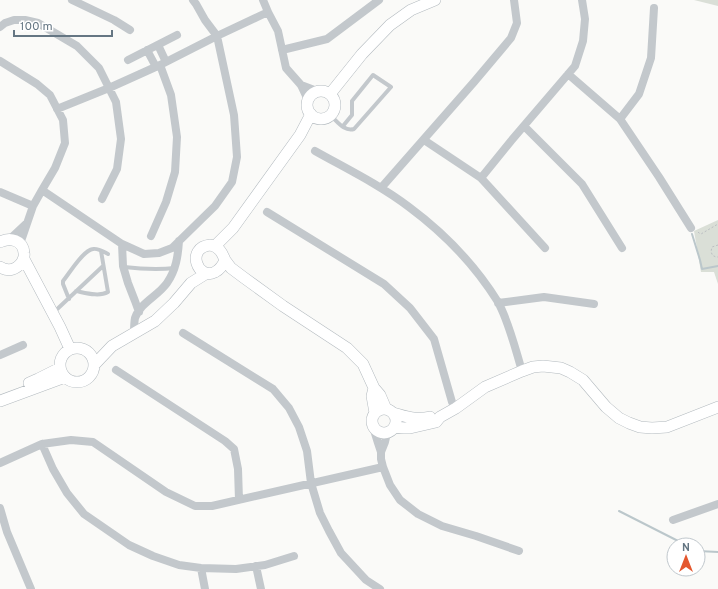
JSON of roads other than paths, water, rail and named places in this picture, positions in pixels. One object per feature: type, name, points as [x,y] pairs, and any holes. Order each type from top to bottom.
[{"type":"street","points":[[72,0],[114,20],[130,30]]},
{"type":"street","points":[[42,190],[122,244],[144,254],[159,253],[172,248],[215,206],[232,182],[237,157],[234,114],[216,36],[193,0]]},
{"type":"street","points":[[263,0],[278,31],[286,68],[301,85],[308,100]]},
{"type":"street","points":[[282,50],[327,39],[379,0]]},
{"type":"street","points":[[330,94],[362,54],[390,24],[411,10],[435,0]]},
{"type":"street","points":[[381,188],[511,38],[517,23],[514,0]]},
{"type":"street","points":[[481,178],[574,66],[583,40],[585,19],[582,0]]},
{"type":"street","points":[[620,119],[639,94],[651,58],[654,8]]},
{"type":"street","points":[[57,109],[161,65],[216,36],[268,12]]},
{"type":"street","points":[[0,27],[5,23],[14,20],[25,20],[38,23],[77,46],[99,68],[116,102],[121,139],[117,169],[102,199]]},
{"type":"street","points":[[128,60],[177,35]]},
{"type":"street","points":[[151,236],[166,202],[175,172],[177,137],[171,95],[161,65],[158,45]]},
{"type":"street","points":[[147,50],[161,65]]},
{"type":"street","points":[[0,61],[37,84],[50,96],[63,120],[65,143],[55,168],[33,206],[27,224],[10,242],[23,248],[24,253],[21,262],[12,270],[0,267]]},
{"type":"street","points":[[568,74],[620,119],[691,228]]},
{"type":"street","points":[[88,352],[112,346],[155,321],[174,303],[191,283],[207,273],[212,273],[222,267],[220,253],[233,228],[300,135],[321,116],[333,112],[335,102],[330,94],[301,85]]},
{"type":"street","points":[[317,91],[313,93],[308,100],[307,105],[308,109],[321,116]]},
{"type":"street","points":[[524,126],[582,184],[622,248]]},
{"type":"street","points":[[424,140],[481,178],[545,248]]},
{"type":"street","points":[[315,151],[381,188],[414,210],[458,250],[498,303],[513,339],[522,371]]},
{"type":"street","points":[[0,192],[33,206]]},
{"type":"street","points":[[267,212],[384,284],[410,308],[434,339],[452,402],[456,408]]},
{"type":"street","points":[[134,334],[136,316],[143,306],[160,292],[175,268],[178,256],[179,241]]},
{"type":"street","points":[[122,244],[123,266],[139,312]]},
{"type":"street","points":[[191,283],[198,251],[206,246],[220,253],[232,268],[283,306],[347,348],[363,364],[374,388],[396,417],[396,422],[381,452]]},
{"type":"street","points":[[21,262],[34,278],[70,349]]},
{"type":"street","points":[[196,264],[202,271],[207,273]]},
{"type":"street","points":[[218,270],[243,277]]},
{"type":"street","points":[[498,303],[544,297],[594,304]]},
{"type":"street","points":[[183,332],[273,389],[289,408],[299,427],[307,451],[311,483],[320,513],[341,553],[366,580],[380,589]]},
{"type":"street","points":[[0,355],[23,345]]},
{"type":"street","points":[[94,365],[112,346]]},
{"type":"street","points":[[80,348],[92,355],[94,360],[94,371],[86,380],[81,382],[70,381],[63,373],[61,359],[70,349],[80,348]]},
{"type":"street","points":[[374,430],[382,434],[391,430],[410,428],[436,422],[440,417],[456,408],[485,387],[522,371],[543,366],[561,368],[583,380],[606,407],[619,418],[640,427],[667,427],[718,407]]},
{"type":"street","points":[[116,370],[225,441],[234,449],[238,469],[239,500]]},
{"type":"street","points":[[0,393],[38,379],[63,373]]},
{"type":"street","points":[[0,401],[63,373]]},
{"type":"street","points":[[374,388],[372,396],[374,412],[371,421],[372,426],[381,452],[383,467],[390,485],[400,500],[418,514],[442,526],[519,551]]},
{"type":"street","points":[[374,412],[380,409],[420,419],[433,416],[440,417]]},
{"type":"street","points":[[0,463],[42,444],[71,440],[93,442],[166,492],[195,506],[212,506],[383,467]]},
{"type":"street","points":[[42,444],[53,470],[67,493],[84,514],[129,545],[153,556],[179,565],[200,568],[236,569],[265,565],[294,556]]},
{"type":"street","points":[[673,520],[718,504]]},
{"type":"street","points":[[0,508],[7,532],[31,589]]},
{"type":"street","points":[[256,566],[261,589]]},
{"type":"street","points":[[200,568],[205,589]]},
{"type":"lane","points":[[321,116],[349,130],[354,129],[391,87],[373,75],[352,101],[352,115],[343,126]]},
{"type":"lane","points":[[69,299],[63,282],[83,255],[88,250],[95,248],[108,254]]},
{"type":"lane","points":[[76,291],[97,294],[108,292],[101,251]]},
{"type":"lane","points":[[53,313],[103,266]]},
{"type":"lane","points":[[123,266],[138,269],[175,268]]},
{"type":"waterway","points":[[692,234],[702,269],[718,266]]},
{"type":"waterway","points":[[619,511],[670,537]]},
{"type":"waterway","points":[[706,551],[718,552]]}]
